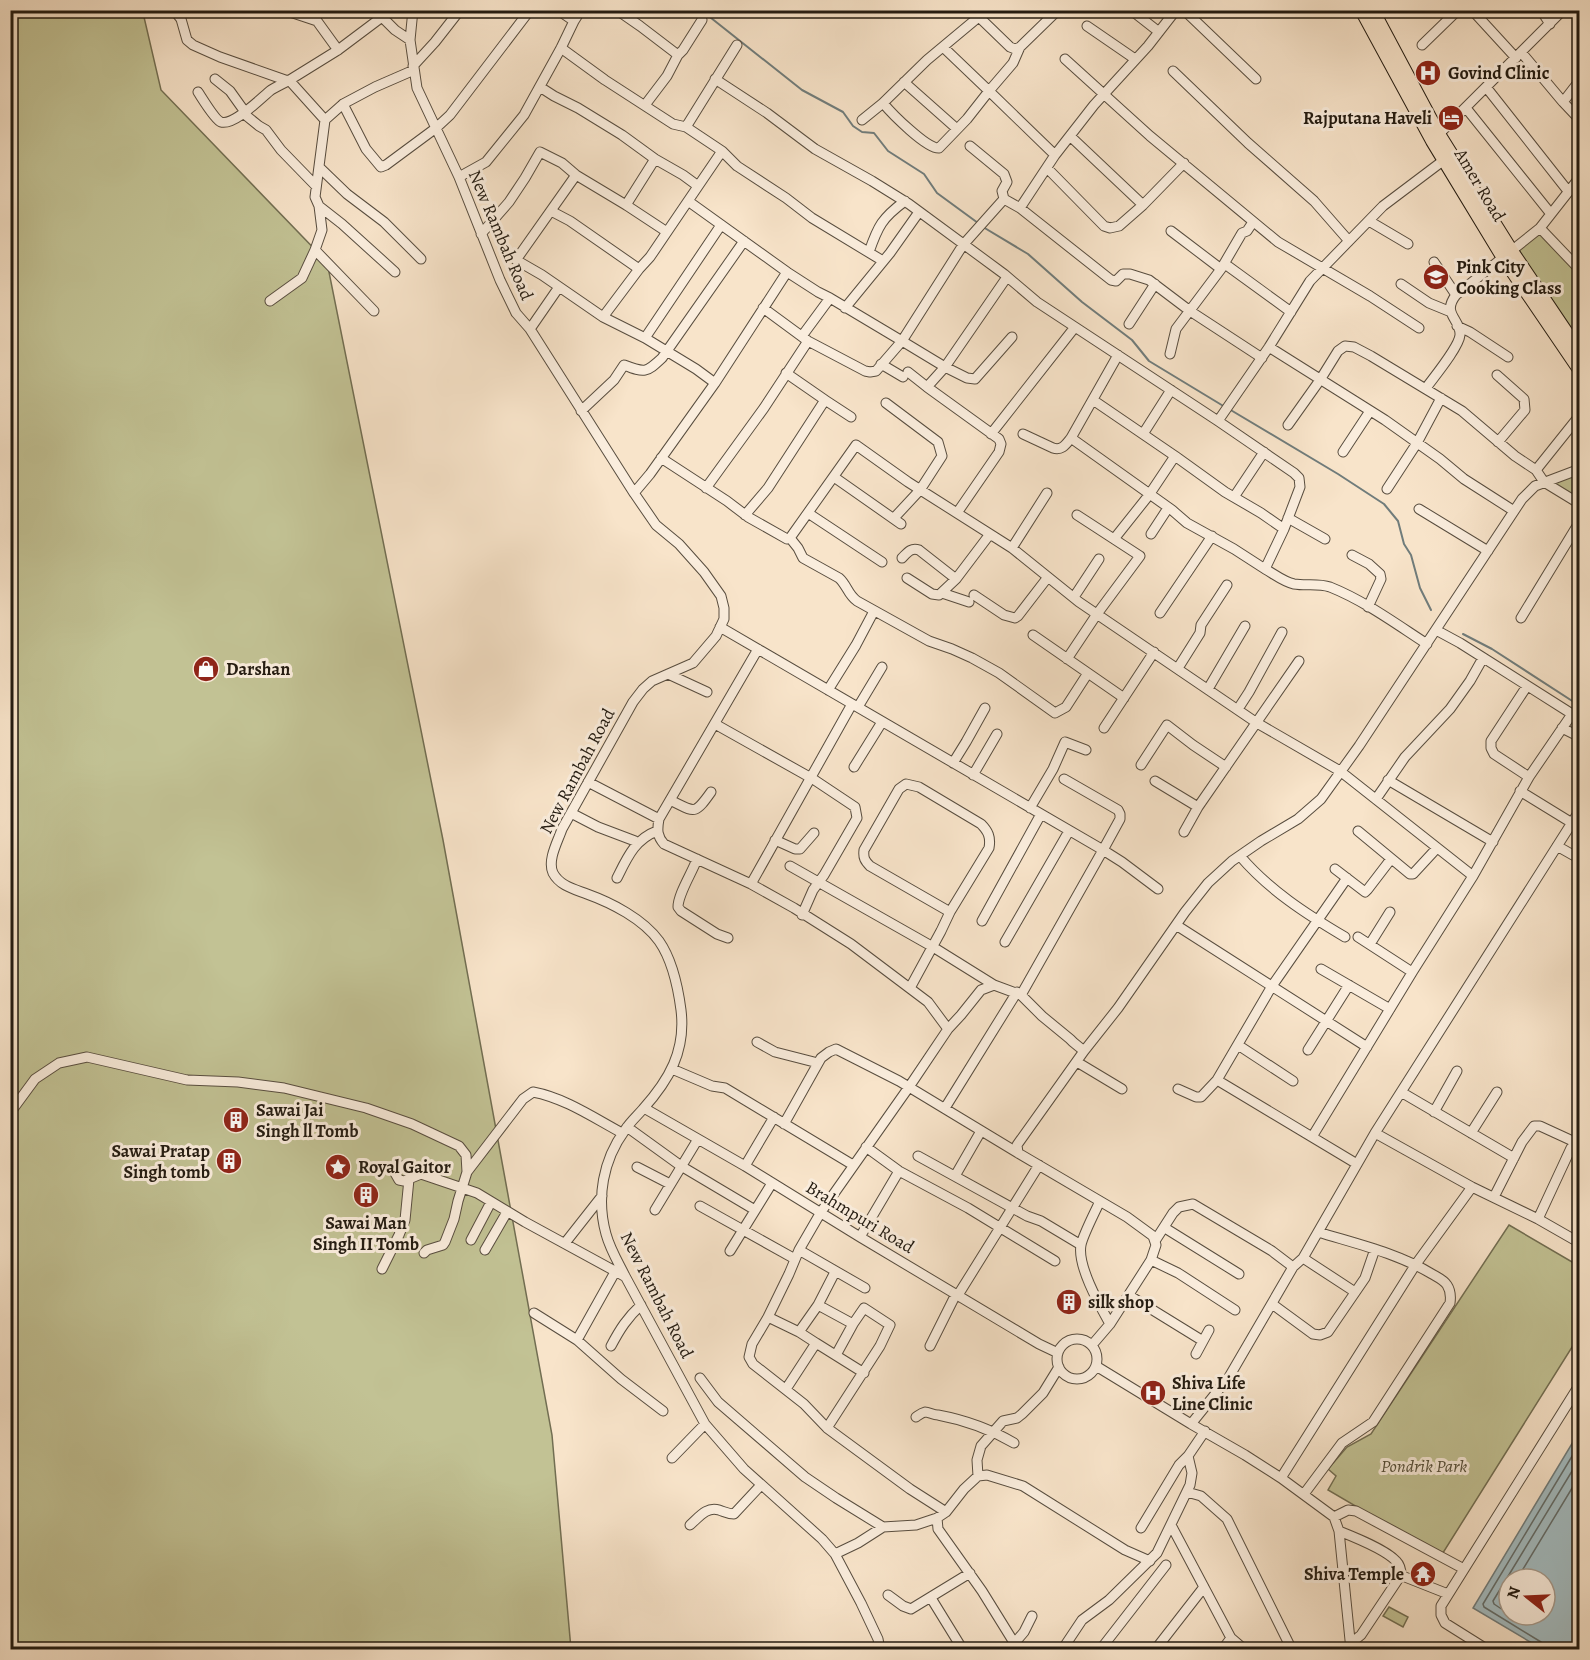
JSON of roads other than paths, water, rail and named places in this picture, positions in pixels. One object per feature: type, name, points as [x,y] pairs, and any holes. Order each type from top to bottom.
[{"type":"main road","name":"Amer Road","points":[[1367,12],[1436,138],[1580,371]]},
{"type":"main road","name":"Amer Road","points":[[1436,138],[1444,160],[1507,255],[1580,352]]},
{"type":"street","points":[[174,10],[181,19],[187,40],[193,45],[288,81],[326,120]]},
{"type":"street","points":[[284,10],[316,21]]},
{"type":"street","points":[[312,10],[316,21],[338,50]]},
{"type":"street","name":"New Rambah Road","points":[[413,10],[410,40],[417,88],[459,177],[516,314],[530,329],[656,525],[679,544],[704,572],[721,596],[724,608],[723,619],[716,636],[693,663],[652,681],[643,688],[633,702],[562,829],[551,866],[562,883],[622,909],[658,941],[675,977],[681,1016],[675,1063],[644,1108],[624,1130],[602,1179],[606,1234],[620,1274],[641,1305],[705,1424],[744,1469],[822,1539],[835,1554],[878,1639],[880,1650]]},
{"type":"street","points":[[270,301],[302,278],[322,230],[319,206],[315,197],[326,120],[343,104],[413,68],[460,10]]},
{"type":"street","points":[[343,104],[366,150],[381,167],[386,165],[450,115],[530,10]]},
{"type":"street","points":[[558,10],[574,21]]},
{"type":"street","points":[[459,177],[486,162],[524,115],[581,10]]},
{"type":"street","points":[[617,10],[678,55]]},
{"type":"street","points":[[883,103],[893,115],[934,148],[939,148],[1013,63],[1020,48],[1059,10]]},
{"type":"street","points":[[1131,10],[1159,32]]},
{"type":"street","points":[[1020,208],[1055,155],[1176,10]]},
{"type":"street","points":[[1184,10],[1256,79]]},
{"type":"street","points":[[1422,45],[1458,10]]},
{"type":"street","points":[[1472,10],[1580,120]]},
{"type":"street","points":[[1541,10],[1550,24]]},
{"type":"street","points":[[1436,138],[1563,10]]},
{"type":"street","points":[[198,92],[219,122],[224,122],[244,113],[273,89],[338,50],[384,14],[394,30],[410,40]]},
{"type":"street","points":[[862,120],[983,14],[1010,46],[1015,49],[1020,48]]},
{"type":"street","points":[[645,105],[667,76],[678,55],[702,20]]},
{"type":"street","points":[[1087,26],[1135,59]]},
{"type":"street","points":[[686,127],[736,45]]},
{"type":"street","points":[[943,47],[1055,155]]},
{"type":"street","points":[[561,48],[605,80],[674,124],[686,127],[722,151],[737,166],[812,218],[883,261]]},
{"type":"street","points":[[1065,59],[1150,136],[1278,242],[1370,296],[1419,328]]},
{"type":"street","points":[[1173,71],[1248,143],[1314,201],[1349,242]]},
{"type":"street","points":[[715,78],[815,149],[904,201],[1007,276],[1037,302],[1218,421],[1299,478],[1300,487],[1265,569]]},
{"type":"street","points":[[215,79],[230,91],[244,113],[266,130],[281,150],[316,186]]},
{"type":"street","points":[[1563,102],[1580,80]]},
{"type":"street","points":[[904,82],[957,129]]},
{"type":"street","points":[[540,87],[622,135],[698,186]]},
{"type":"street","points":[[1486,87],[1569,191]]},
{"type":"street","points":[[1466,108],[1551,214]]},
{"type":"street","points":[[1070,136],[1143,205]]},
{"type":"street","points":[[969,146],[1004,174],[1006,182],[1002,190],[1004,199],[1020,208],[1111,280],[1116,281],[1123,274],[1149,280],[1190,311],[1262,358]]},
{"type":"street","points":[[603,316],[650,257],[722,151]]},
{"type":"street","points":[[481,234],[509,202],[540,152],[667,232]]},
{"type":"street","points":[[626,205],[655,159]]},
{"type":"street","points":[[1218,421],[1262,358],[1310,282],[1383,206],[1444,160]]},
{"type":"street","points":[[1047,168],[1104,226],[1110,228],[1119,226],[1143,205],[1184,163]]},
{"type":"street","points":[[319,167],[347,194],[384,222],[421,259]]},
{"type":"street","points":[[576,175],[516,260],[603,316],[667,351],[716,383]]},
{"type":"street","points":[[1426,388],[1460,336],[1450,312],[1450,306],[1456,295],[1540,228],[1580,177]]},
{"type":"street","points":[[763,308],[805,338],[865,371],[876,370],[902,341],[963,244],[1004,199]]},
{"type":"street","points":[[688,201],[818,292],[967,378],[975,379],[1012,337]]},
{"type":"street","points":[[869,252],[880,224],[888,213],[904,201]]},
{"type":"street","points":[[319,206],[395,272]]},
{"type":"street","points":[[551,211],[570,221],[639,268]]},
{"type":"street","points":[[845,308],[919,212]]},
{"type":"street","points":[[1369,221],[1407,244]]},
{"type":"street","points":[[1170,354],[1176,329],[1223,266],[1242,233],[1253,222]]},
{"type":"street","points":[[645,338],[721,225]]},
{"type":"street","points":[[1540,228],[1580,270]]},
{"type":"street","points":[[1171,231],[1291,312]]},
{"type":"street","points":[[582,411],[614,380],[624,365],[645,371],[662,358],[744,241]]},
{"type":"street","points":[[315,250],[374,311]]},
{"type":"street","points":[[1434,262],[1456,295]]},
{"type":"street","points":[[634,493],[716,383],[787,272]]},
{"type":"street","points":[[927,387],[945,367],[1007,276]]},
{"type":"street","points":[[1129,324],[1155,284]]},
{"type":"street","points":[[1401,284],[1429,303],[1450,312]]},
{"type":"street","points":[[530,329],[559,287]]},
{"type":"street","points":[[706,488],[764,408],[830,298]]},
{"type":"street","points":[[1457,326],[1508,357]]},
{"type":"street","points":[[992,434],[1075,327]]},
{"type":"street","points":[[1288,425],[1338,351],[1345,346],[1354,347],[1462,411],[1515,456],[1536,470],[1544,482],[1580,504]]},
{"type":"street","points":[[1269,347],[1370,411],[1464,479],[1514,511]]},
{"type":"street","points":[[1023,434],[1058,449],[1062,447],[1071,438],[1118,355]]},
{"type":"street","points":[[881,364],[927,387],[999,439],[1001,444],[999,452],[957,513]]},
{"type":"street","points":[[786,373],[851,417]]},
{"type":"street","points":[[1497,375],[1524,399],[1525,405],[1525,410],[1498,442]]},
{"type":"street","points":[[1143,434],[1171,390]]},
{"type":"street","points":[[1387,489],[1417,443],[1441,398]]},
{"type":"street","points":[[745,515],[768,488],[825,400]]},
{"type":"street","points":[[1094,400],[1284,529]]},
{"type":"street","points":[[834,477],[898,521],[920,490],[942,456],[938,442],[886,403]]},
{"type":"street","points":[[1343,452],[1370,411]]},
{"type":"street","points":[[1536,470],[1580,415]]},
{"type":"street","points":[[1071,438],[1187,523],[1265,569],[1291,584],[1327,586],[1368,607],[1427,644]]},
{"type":"street","points":[[790,538],[856,445],[920,490],[1012,548],[1097,614],[1257,723],[1340,771],[1473,876]]},
{"type":"street","points":[[1234,497],[1264,452]]},
{"type":"street","points":[[1114,539],[1149,495],[1175,456]]},
{"type":"street","points":[[661,458],[745,515],[787,539],[790,538],[803,558],[844,582],[851,597],[929,641],[972,658],[999,673],[1055,713],[1066,707],[1088,673]]},
{"type":"street","points":[[1018,1153],[1017,1145],[1021,1138],[1208,883],[1240,856],[1298,819],[1321,799],[1359,746],[1522,499],[1535,486],[1580,469]]},
{"type":"street","points":[[1012,548],[1047,493]]},
{"type":"street","points":[[1151,534],[1168,508]]},
{"type":"street","points":[[1419,509],[1488,551]]},
{"type":"street","points":[[808,513],[882,562]]},
{"type":"street","points":[[1067,659],[1140,556],[1077,515]]},
{"type":"street","points":[[1288,518],[1325,539]]},
{"type":"street","points":[[1521,618],[1580,521]]},
{"type":"street","points":[[907,578],[936,595],[942,593],[956,579],[990,534]]},
{"type":"street","points":[[1160,613],[1212,536]]},
{"type":"street","points":[[902,558],[911,550],[919,550],[956,579]]},
{"type":"street","points":[[1352,555],[1369,564],[1380,574],[1381,579],[1368,607]]},
{"type":"street","points":[[1074,597],[1099,559]]},
{"type":"street","points":[[942,593],[971,599],[1015,618],[1048,577]]},
{"type":"street","points":[[1178,668],[1200,633],[1201,625],[1227,585]]},
{"type":"street","points":[[828,690],[874,611]]},
{"type":"street","points":[[1208,688],[1245,626]]},
{"type":"street","points":[[720,627],[1103,850],[1158,889]]},
{"type":"street","points":[[1312,1137],[1473,876],[1520,791],[1572,714],[1438,627]]},
{"type":"street","points":[[1238,709],[1282,632]]},
{"type":"street","points":[[1033,635],[1124,698]]},
{"type":"street","points":[[758,650],[659,819],[657,831],[660,839],[664,844],[752,884],[851,944],[928,1002],[948,1029]]},
{"type":"street","points":[[1104,728],[1154,652]]},
{"type":"street","points":[[1376,799],[1405,757],[1450,709],[1483,658]]},
{"type":"street","points":[[1184,832],[1198,807],[1299,662]]},
{"type":"street","points":[[752,884],[775,840],[855,706],[882,668]]},
{"type":"street","points":[[668,674],[707,692]]},
{"type":"street","points":[[1527,686],[1491,741],[1491,748],[1494,754],[1529,777]]},
{"type":"street","points":[[953,763],[985,708]]},
{"type":"street","points":[[854,767],[882,722]]},
{"type":"street","points":[[715,724],[812,778],[855,807],[856,818],[813,890],[802,915]]},
{"type":"street","points":[[1141,765],[1167,725],[1226,767]]},
{"type":"street","points":[[1562,728],[1580,737]]},
{"type":"street","points":[[974,775],[997,734]]},
{"type":"street","points":[[1030,808],[1053,769],[1065,742],[1086,750]]},
{"type":"street","points":[[945,1108],[1019,993],[1120,819],[1118,810],[1064,779]]},
{"type":"street","points":[[1388,780],[1493,842]]},
{"type":"street","points":[[1155,781],[1198,807]]},
{"type":"street","points":[[588,782],[659,819]]},
{"type":"street","points":[[910,988],[950,912],[989,848],[990,839],[987,830],[981,824],[919,787],[906,784],[899,789],[864,850],[865,861],[950,912]]},
{"type":"street","points":[[1520,791],[1572,823]]},
{"type":"street","points":[[670,800],[691,811],[701,807],[711,792]]},
{"type":"street","points":[[1191,1424],[1229,1377],[1293,1267],[1303,1258],[1375,1133],[1580,810]]},
{"type":"street","points":[[571,813],[598,827],[635,841]]},
{"type":"street","points":[[982,921],[1041,814]]},
{"type":"street","points":[[617,878],[633,849],[647,835],[657,831]]},
{"type":"street","points":[[1005,942],[1069,831]]},
{"type":"street","points":[[1358,831],[1412,874],[1437,848]]},
{"type":"street","points":[[775,840],[800,849],[814,833]]},
{"type":"street","points":[[1557,846],[1580,858]]},
{"type":"street","points":[[1240,856],[1256,875],[1278,894],[1345,937]]},
{"type":"street","points":[[697,859],[679,898],[678,907],[717,934],[728,938]]},
{"type":"street","points":[[1335,869],[1366,891],[1391,859]]},
{"type":"street","points":[[790,866],[933,947],[994,985],[1019,993],[1042,1016],[1084,1051]]},
{"type":"street","points":[[1178,1089],[1196,1097],[1202,1097],[1217,1080],[1272,986],[1347,878]]},
{"type":"street","points":[[1370,944],[1390,912]]},
{"type":"street","points":[[1176,925],[1367,1047]]},
{"type":"street","points":[[1358,937],[1412,972]]},
{"type":"street","points":[[1321,969],[1390,1009]]},
{"type":"street","points":[[946,1512],[910,1489],[827,1428],[804,1404],[753,1364],[749,1358],[752,1344],[821,1212],[948,1029],[981,990],[994,985]]},
{"type":"street","points":[[1308,1050],[1349,985]]},
{"type":"street","points":[[757,1042],[775,1052],[818,1063]]},
{"type":"street","points":[[1238,1045],[1293,1081]]},
{"type":"street","points":[[784,1124],[821,1058],[836,1049],[945,1108],[1100,1201],[1153,1236],[1156,1245],[1151,1260],[1130,1296],[1092,1345]]},
{"type":"street","points":[[10,1113],[35,1079],[58,1063],[87,1057],[187,1080],[238,1082],[284,1088],[366,1108],[412,1124],[459,1146],[466,1155],[467,1172]]},
{"type":"street","points":[[1077,1062],[1122,1089]]},
{"type":"street","points":[[672,1069],[712,1086],[725,1088],[853,1165]]},
{"type":"street","points":[[1434,1112],[1457,1071]]},
{"type":"street","points":[[1217,1080],[1357,1164]]},
{"type":"street","points":[[424,1253],[443,1245],[454,1219],[467,1172],[523,1099],[533,1092],[566,1103],[624,1130],[755,1210]]},
{"type":"street","points":[[1401,1092],[1514,1158]]},
{"type":"street","points":[[1471,1133],[1497,1092]]},
{"type":"street","name":"Brahmpuri Road","points":[[644,1108],[745,1166],[1039,1344],[1058,1353]]},
{"type":"street","points":[[745,1166],[774,1118]]},
{"type":"street","points":[[1494,1197],[1522,1142],[1534,1126],[1540,1126],[1578,1142],[1571,1148],[1538,1219]]},
{"type":"street","points":[[955,1176],[981,1131]]},
{"type":"street","points":[[1375,1133],[1580,1243]]},
{"type":"street","points":[[655,1209],[698,1139]]},
{"type":"street","points":[[866,1147],[899,1171],[1055,1261]]},
{"type":"street","points":[[918,1156],[1012,1208],[1041,1221],[1081,1245]]},
{"type":"street","points":[[930,1346],[957,1294],[1039,1165]]},
{"type":"street","points":[[421,1174],[404,1181],[399,1180],[395,1173],[401,1166],[405,1166],[421,1174],[477,1193],[620,1274],[577,1340]]},
{"type":"street","points":[[637,1167],[670,1184]]},
{"type":"street","points":[[860,1237],[899,1171]]},
{"type":"street","points":[[382,1269],[405,1220],[409,1179]]},
{"type":"street","points":[[730,1251],[772,1183]]},
{"type":"street","points":[[1281,1478],[1416,1264],[1472,1187]]},
{"type":"street","points":[[565,1243],[602,1196]]},
{"type":"street","points":[[1100,1201],[1081,1245],[1083,1264],[1093,1293],[1110,1324]]},
{"type":"street","points":[[471,1240],[491,1202]]},
{"type":"street","points":[[1155,1241],[1173,1213],[1179,1207],[1192,1204],[1272,1251],[1293,1267]]},
{"type":"street","points":[[700,1206],[742,1230],[865,1288]]},
{"type":"street","points":[[485,1250],[507,1212]]},
{"type":"street","points":[[1165,1228],[1239,1274]]},
{"type":"street","points":[[1304,1494],[1342,1443],[1373,1422],[1450,1303],[1451,1294],[1442,1280],[1416,1264],[1318,1232]]},
{"type":"street","points":[[1272,1304],[1313,1334],[1320,1335],[1328,1332],[1365,1278],[1375,1249]]},
{"type":"street","points":[[1303,1258],[1355,1292]]},
{"type":"street","points":[[1151,1260],[1235,1310]]},
{"type":"street","points":[[799,1332],[818,1305],[835,1272]]},
{"type":"street","points":[[1130,1296],[1203,1341]]},
{"type":"street","points":[[611,1346],[620,1328],[641,1305]]},
{"type":"street","points":[[818,1305],[853,1324]]},
{"type":"street","points":[[827,1428],[864,1373],[890,1325],[866,1308],[863,1309],[836,1355]]},
{"type":"street","points":[[534,1312],[577,1340],[663,1412]]},
{"type":"street","points":[[768,1317],[799,1332],[864,1373]]},
{"type":"street","points":[[1196,1354],[1209,1330]]},
{"type":"street","points":[[1079,1339],[1092,1345],[1097,1354],[1096,1366],[1086,1377],[1070,1378],[1059,1367],[1058,1353],[1061,1347],[1072,1340],[1079,1339]]},
{"type":"street","points":[[786,1389],[816,1343]]},
{"type":"street","points":[[1096,1366],[1245,1455],[1334,1517],[1339,1531],[1351,1646]]},
{"type":"street","points":[[978,1476],[976,1460],[981,1446],[1003,1421],[1017,1418],[1043,1393],[1059,1367]]},
{"type":"street","points":[[700,1378],[718,1402],[805,1477],[883,1527]]},
{"type":"street","points":[[1488,1650],[1477,1647],[1445,1623],[1441,1615],[1441,1606],[1580,1384]]},
{"type":"street","points":[[916,1417],[927,1412],[949,1416],[994,1431],[1014,1443]]},
{"type":"street","points":[[672,1458],[705,1424]]},
{"type":"street","points":[[1141,1528],[1179,1466],[1205,1431]]},
{"type":"street","points":[[1062,1650],[1082,1620],[1109,1599],[1157,1553],[1190,1485],[1192,1473],[1188,1456]]},
{"type":"street","points":[[835,1554],[883,1527],[916,1526],[937,1518],[946,1512],[964,1489],[978,1476],[987,1475],[1023,1486],[1125,1550],[1150,1561]]},
{"type":"street","points":[[690,1525],[709,1509],[734,1514],[761,1485]]},
{"type":"street","points":[[1187,1492],[1201,1496],[1227,1520],[1292,1650]]},
{"type":"street","points":[[1334,1517],[1348,1510],[1356,1511],[1464,1569]]},
{"type":"street","points":[[937,1518],[938,1529],[970,1573],[1013,1641],[1011,1649]]},
{"type":"street","points":[[1171,1525],[1231,1638],[1245,1650]]},
{"type":"street","points":[[1339,1531],[1390,1556],[1401,1568],[1401,1575],[1361,1635],[1351,1646]]},
{"type":"street","points":[[1100,1650],[1166,1565]]},
{"type":"street","points":[[888,1595],[910,1609],[970,1573]]},
{"type":"street","points":[[1405,1577],[1448,1594]]},
{"type":"street","points":[[1155,1650],[1204,1587]]},
{"type":"street","points":[[931,1598],[963,1650]]},
{"type":"street","points":[[1011,1649],[1024,1632],[1032,1616]]},
{"type":"street","points":[[1222,1650],[1231,1638]]},
{"type":"water","points":[[1579,1432],[1579,1649],[1542,1649],[1505,1627],[1557,1627],[1557,1567],[1498,1567]]},
{"type":"water","points":[[1497,1568],[1497,1622],[1473,1608]]},
{"type":"waterway","points":[[701,10],[802,90],[843,112],[853,126],[862,132],[874,133],[888,151],[924,174],[937,193],[978,223]]},
{"type":"waterway","points":[[983,227],[1028,254],[1082,302],[1132,340],[1149,361],[1225,407]]},
{"type":"waterway","points":[[1229,409],[1384,504],[1398,521],[1420,588],[1431,610]]},
{"type":"waterway","points":[[1463,634],[1492,649],[1580,706]]},
{"type":"place","name":"Govind Clinic","points":[[1428,73]]},
{"type":"place","name":"Rajputana Haveli","points":[[1451,118]]},
{"type":"place","name":"Pink City Cooking Class","points":[[1436,277]]},
{"type":"place","name":"Darshan","points":[[206,669]]},
{"type":"place","name":"Sawai Jai Singh ll Tomb","points":[[236,1120]]},
{"type":"place","name":"Sawai Pratap Singh tomb","points":[[229,1161]]},
{"type":"place","name":"Royal Gaitor","points":[[338,1167]]},
{"type":"place","name":"Sawai Man Singh II Tomb","points":[[366,1195]]},
{"type":"place","name":"silk shop","points":[[1069,1302]]},
{"type":"place","name":"Shiva Life Line Clinic","points":[[1153,1393]]},
{"type":"place","name":"Shiva Temple","points":[[1423,1574]]},
{"type":"park label","name":"Pondrik Park","points":[[1424,1466]]}]
